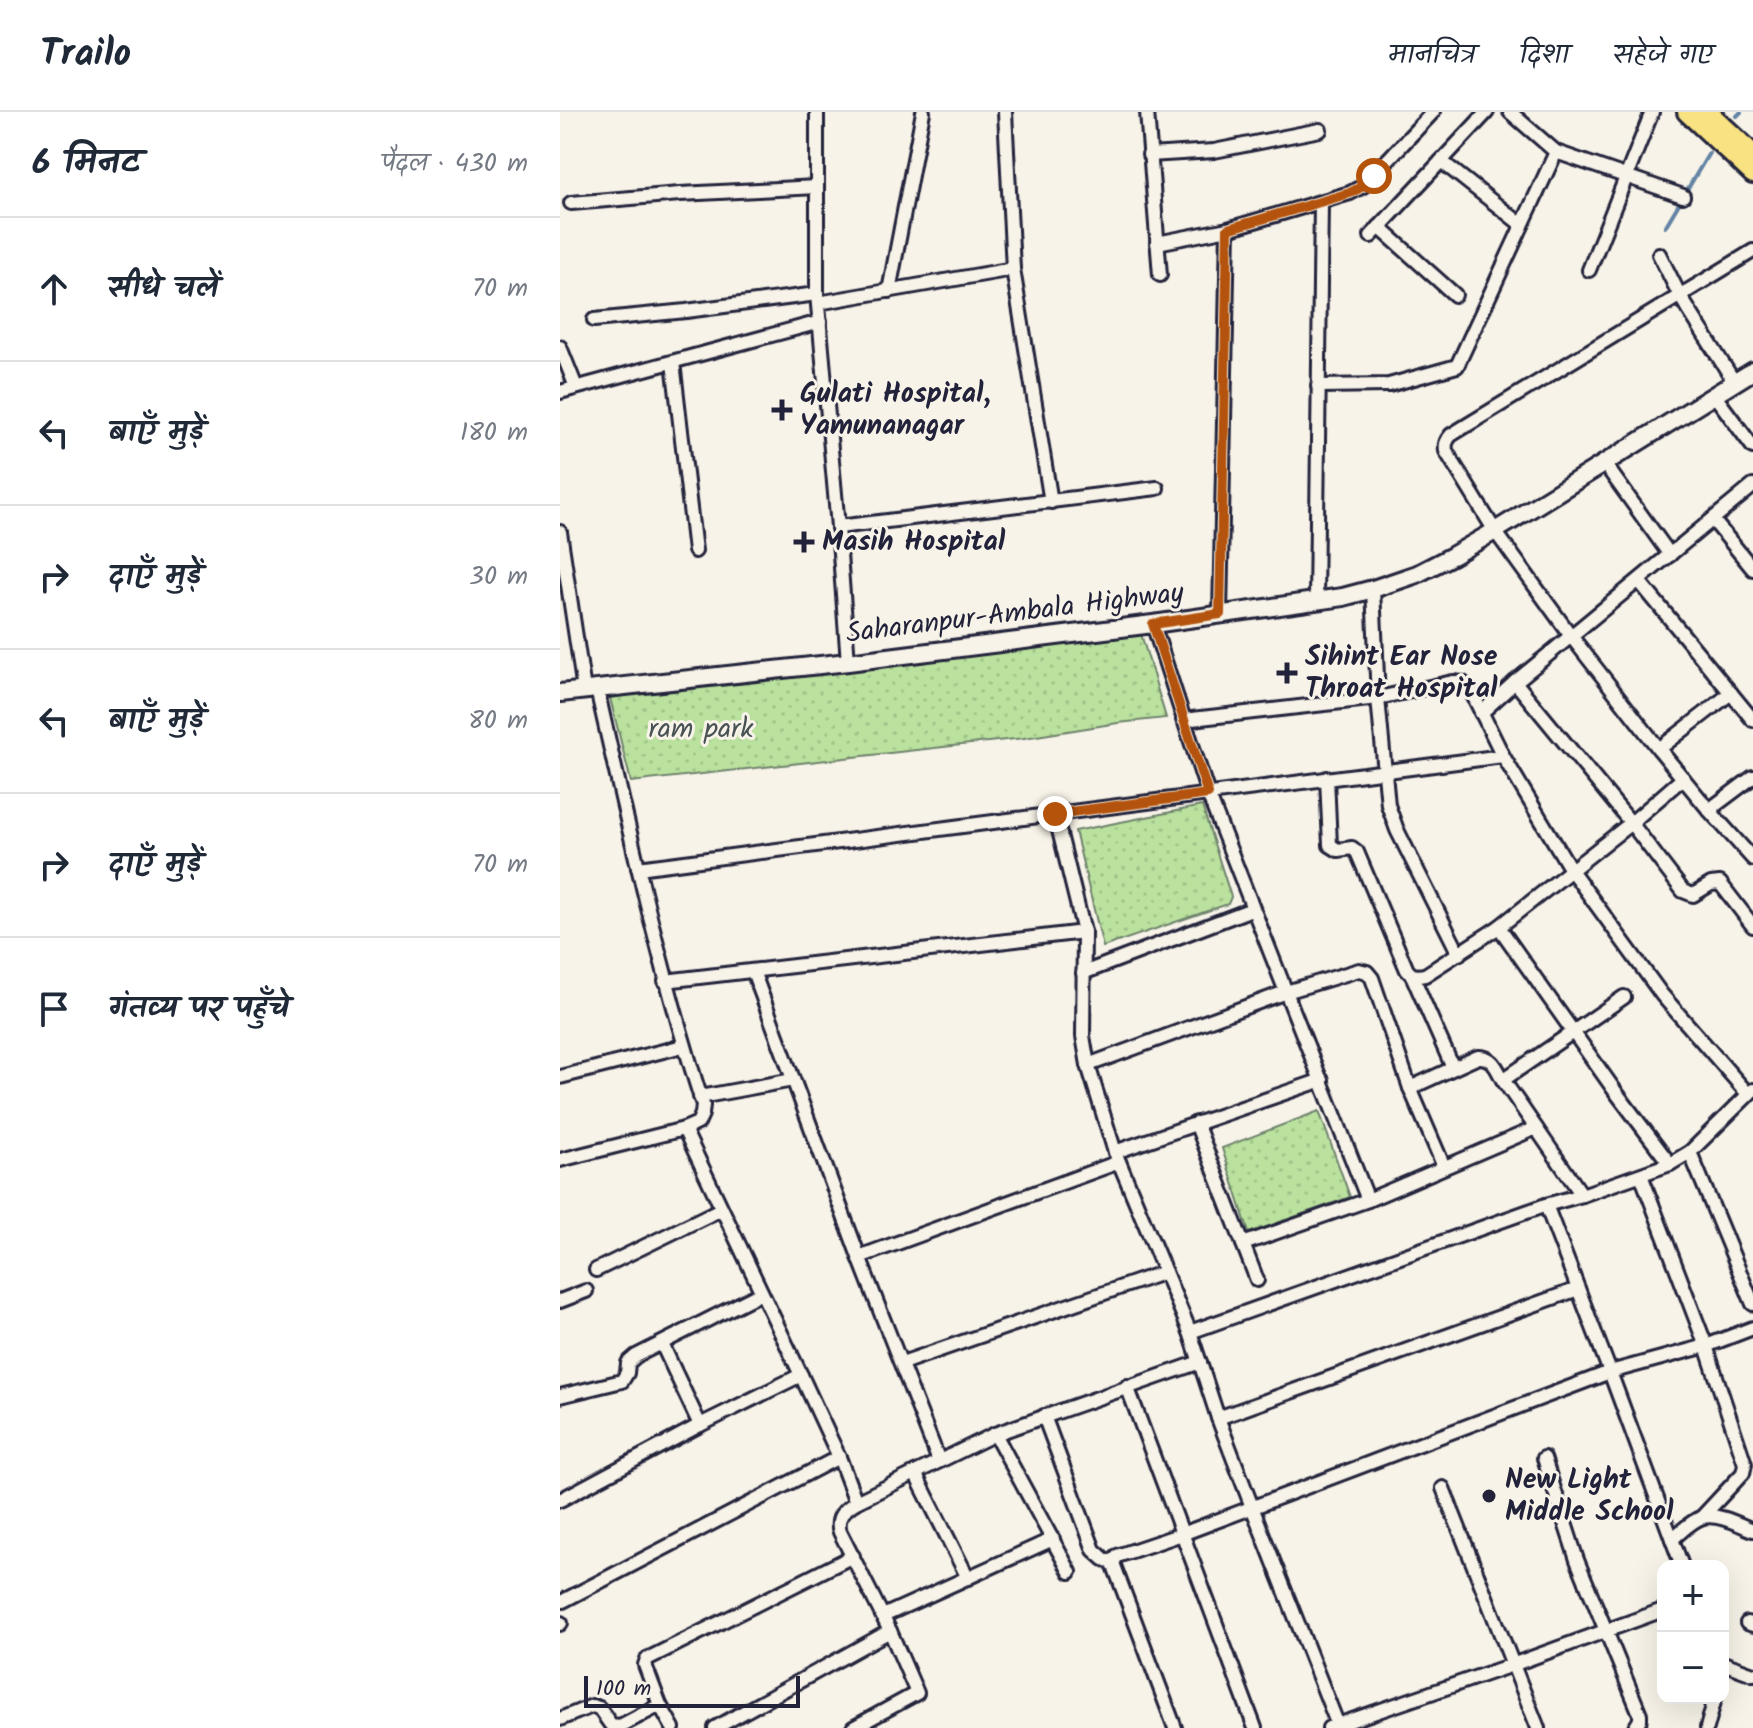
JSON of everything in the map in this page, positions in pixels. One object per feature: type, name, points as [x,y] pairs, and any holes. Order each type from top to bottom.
[{"type":"main road","points":[[1687,112],[1753,174]]},
{"type":"main road","points":[[1708,112],[1753,154]]},
{"type":"main road","name":"Saharanpur-Ambala Highway","points":[[560,693],[848,662],[1153,624],[1343,597],[1373,589],[1417,574],[1495,531],[1753,371]]},
{"type":"street","points":[[817,112],[818,298],[848,662]]},
{"type":"street","points":[[889,291],[923,112]]},
{"type":"street","points":[[1005,112],[1013,269],[1051,502]]},
{"type":"street","points":[[1147,112],[1160,275]]},
{"type":"street","points":[[1157,243],[1228,229],[1350,193],[1363,186],[1433,112]]},
{"type":"street","points":[[1455,295],[1375,231],[1487,112]]},
{"type":"street","points":[[1510,112],[1556,152],[1683,196]]},
{"type":"street","points":[[1589,270],[1652,112]]},
{"type":"street","points":[[1149,155],[1214,151],[1320,130]]},
{"type":"street","points":[[1318,386],[1389,385],[1457,366],[1556,152]]},
{"type":"street","points":[[1441,161],[1522,225]]},
{"type":"street","points":[[571,203],[817,187]]},
{"type":"street","points":[[1316,601],[1321,202]]},
{"type":"street","points":[[1220,614],[1228,229]]},
{"type":"street","points":[[1753,251],[1451,435],[1446,451],[1495,531],[1571,636],[1659,749],[1753,859]]},
{"type":"street","points":[[1659,254],[1680,296],[1735,383]]},
{"type":"street","points":[[594,320],[889,291],[1013,269]]},
{"type":"street","points":[[560,392],[820,322]]},
{"type":"street","points":[[560,347],[576,387]]},
{"type":"street","points":[[673,362],[695,551]]},
{"type":"street","points":[[1715,396],[1753,447]]},
{"type":"street","points":[[1604,463],[1670,555]]},
{"type":"street","points":[[1481,713],[1753,486]]},
{"type":"street","points":[[838,527],[1157,488]]},
{"type":"street","points":[[1713,520],[1753,569]]},
{"type":"street","points":[[560,532],[590,689],[665,981],[703,1105],[701,1120],[684,1129],[560,1160]]},
{"type":"street","points":[[1639,581],[1753,720]]},
{"type":"street","points":[[1373,589],[1378,698],[1388,805],[1397,830],[1459,954]]},
{"type":"street","points":[[1153,624],[1208,794],[1368,1200]]},
{"type":"street","points":[[1183,720],[1378,698],[1453,682],[1463,683],[1471,691],[1503,756],[1571,870],[1662,995],[1750,1092],[1690,1152],[1670,1164],[1190,1332]]},
{"type":"street","points":[[1515,682],[1683,891],[1693,895],[1711,884],[1720,883],[1753,926]]},
{"type":"street","points":[[1659,749],[1731,693]]},
{"type":"street","points":[[638,868],[1503,756]]},
{"type":"street","points":[[1709,810],[1753,777]]},
{"type":"street","points":[[1327,778],[1330,845],[1338,850],[1352,848],[1357,852],[1453,1068]]},
{"type":"street","points":[[1412,975],[1425,975],[1499,927],[1683,778]]},
{"type":"street","points":[[1055,814],[1084,932],[1083,1036],[1088,1065],[1117,1157],[1190,1332],[1218,1418],[1335,1727],[1657,1612]]},
{"type":"street","points":[[1083,973],[1252,909]]},
{"type":"street","points":[[1499,927],[1670,1164]]},
{"type":"street","points":[[665,981],[1084,932]]},
{"type":"street","points":[[1088,1065],[1286,992],[1359,970],[1367,972],[1372,978],[1410,1088],[1444,1167]]},
{"type":"street","points":[[753,971],[939,1461]]},
{"type":"street","points":[[1503,1080],[1624,997]]},
{"type":"street","points":[[560,1077],[683,1046]]},
{"type":"street","points":[[1410,1088],[1478,1057],[1492,1061],[1582,1195]]},
{"type":"street","points":[[700,1097],[793,1080]]},
{"type":"street","points":[[859,1257],[1117,1157],[1196,1123],[1322,1080]]},
{"type":"street","points":[[1196,1123],[1257,1280]]},
{"type":"street","points":[[1243,1244],[1368,1200],[1536,1128]]},
{"type":"street","points":[[684,1129],[839,1457],[856,1502]]},
{"type":"street","points":[[1690,1152],[1753,1304]]},
{"type":"street","points":[[1641,1175],[1706,1346],[1746,1468],[1702,1517],[1672,1539]]},
{"type":"street","points":[[1546,1205],[1680,1560]]},
{"type":"street","points":[[596,1270],[721,1209]]},
{"type":"street","points":[[902,1363],[1165,1272]]},
{"type":"street","points":[[1218,1418],[1578,1289]]},
{"type":"street","points":[[560,1301],[586,1291]]},
{"type":"street","points":[[560,1396],[622,1381],[630,1360],[761,1293]]},
{"type":"street","points":[[1113,1563],[1117,1556],[1610,1372],[1706,1346],[1753,1328]]},
{"type":"street","points":[[662,1344],[700,1425]]},
{"type":"street","points":[[853,1728],[917,1693],[883,1616],[840,1532],[839,1517],[846,1509],[995,1434],[1200,1362]]},
{"type":"street","points":[[560,1500],[801,1375]]},
{"type":"street","points":[[1127,1386],[1255,1728]]},
{"type":"street","points":[[1044,1416],[1094,1550],[1113,1563],[1175,1728]]},
{"type":"street","points":[[995,1434],[1070,1572]]},
{"type":"street","points":[[563,1601],[839,1457]]},
{"type":"street","points":[[1544,1458],[1577,1560],[1640,1714],[1635,1728]]},
{"type":"street","points":[[915,1473],[968,1578]]},
{"type":"street","points":[[1443,1488],[1538,1728]]},
{"type":"street","points":[[1702,1517],[1710,1516],[1753,1530]]},
{"type":"street","points":[[883,1616],[1053,1539]]},
{"type":"street","points":[[673,1728],[660,1705],[645,1665],[647,1659],[853,1556]]},
{"type":"street","points":[[715,1728],[890,1631]]},
{"type":"street","points":[[1729,1667],[1753,1674]]},
{"type":"street","points":[[1707,1728],[1713,1704]]},
{"type":"street","points":[[560,1719],[592,1706],[599,1708],[611,1725],[620,1726],[660,1705]]},
{"type":"green space","name":"ram park","points":[[1141,634],[1166,718],[1024,738],[631,782],[609,694]]},
{"type":"green space","points":[[1202,806],[1231,897],[1228,904],[1103,947],[1075,831]]},
{"type":"green space","points":[[1319,1111],[1350,1197],[1249,1233],[1222,1148]]},
{"type":"waterway","points":[[1737,116],[1741,112]]},
{"type":"waterway","points":[[1665,227],[1709,153]]},
{"type":"place","name":"Gulati Hospital, Yamunanagar","points":[[782,410]]},
{"type":"place","name":"Masih Hospital","points":[[804,542]]},
{"type":"place","name":"Sihint Ear Nose Throat Hospital","points":[[1287,673]]},
{"type":"place","name":"New Light Middle School","points":[[1489,1496]]},
{"type":"route","points":[[1055,814],[1208,794],[1153,624],[1220,614],[1228,229],[1350,193],[1374,176]]}]
